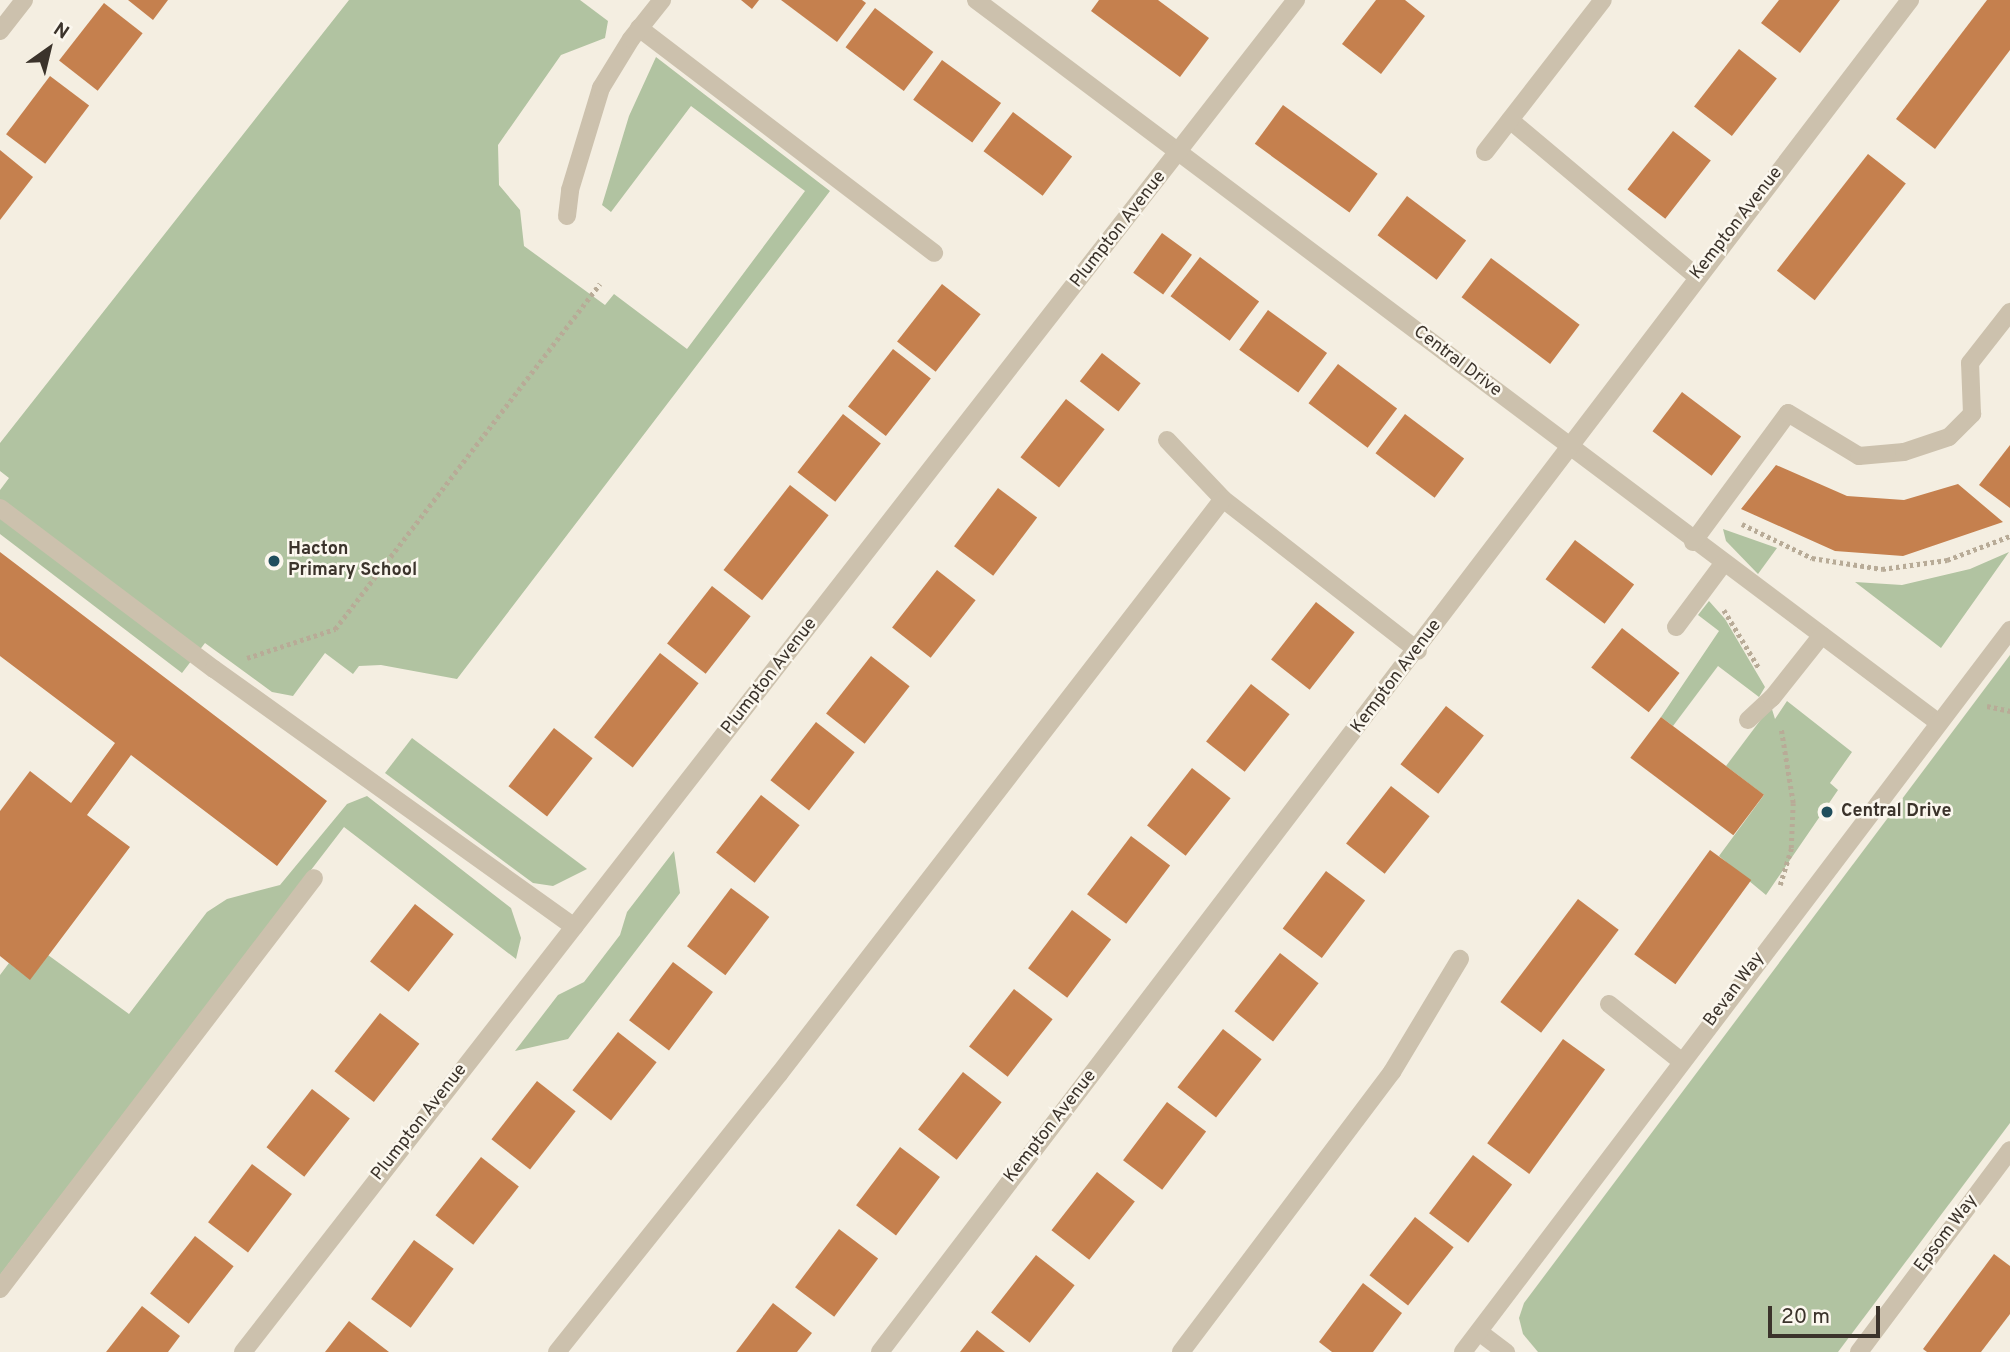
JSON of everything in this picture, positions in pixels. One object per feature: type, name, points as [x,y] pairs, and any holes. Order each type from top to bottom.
[{"type":"street","points":[[0,31],[24,0]]},
{"type":"street","points":[[566,216],[570,190],[601,88],[635,33],[662,0]]},
{"type":"street","name":"Central Drive","points":[[976,0],[1693,542],[1939,723]]},
{"type":"street","name":"Plumpton Avenue","points":[[243,1352],[1180,153],[1296,0]]},
{"type":"street","points":[[1485,152],[1603,0]]},
{"type":"street","name":"Kempton Avenue","points":[[880,1352],[1418,651],[1696,276],[1910,0]]},
{"type":"street","points":[[635,33],[934,253]]},
{"type":"street","points":[[1510,120],[1696,276]]},
{"type":"street","points":[[1693,542],[1788,413],[1859,456],[1904,452],[1949,437],[1972,414],[1970,363],[2010,312]]},
{"type":"street","points":[[1167,440],[1223,499],[1418,651]]},
{"type":"street","points":[[557,1352],[779,1074],[1223,499]]},
{"type":"street","points":[[0,508],[214,669],[574,927]]},
{"type":"street","points":[[1676,626],[1723,564]]},
{"type":"street","name":"Bevan Way","points":[[1463,1352],[2010,630]]},
{"type":"street","points":[[1748,720],[1772,698],[1822,635]]},
{"type":"street","points":[[0,1289],[314,878]]},
{"type":"street","points":[[1181,1352],[1392,1072],[1460,959]]},
{"type":"street","points":[[1609,1004],[1681,1061]]},
{"type":"street","name":"Epsom Way","points":[[1859,1352],[2010,1150]]},
{"type":"street","points":[[1479,1332],[1506,1352]]},
{"type":"path","points":[[214,669],[335,629],[600,284]]},
{"type":"path","points":[[1716,511],[1812,558],[1882,569],[1947,560],[2007,533],[2010,536]]},
{"type":"path","points":[[1705,588],[1728,615],[1772,698],[1786,749],[1793,803],[1791,848],[1776,898]]},
{"type":"green space","name":"Hacton Primary School","points":[[349,0],[580,0],[608,21],[605,38],[561,55],[498,145],[499,185],[520,210],[524,246],[605,305],[614,294],[687,349],[805,191],[691,106],[611,212],[602,205],[629,116],[656,57],[830,191],[457,679],[381,665],[359,666],[353,674],[325,653],[293,696],[272,692],[205,643],[182,673],[0,534],[0,490],[9,478],[0,471],[0,443]]},
{"type":"green space","points":[[1723,529],[1777,548],[1758,574],[1726,541]]},
{"type":"green space","points":[[2009,552],[1941,648],[1855,582],[1902,585],[1970,569]]},
{"type":"green space","points":[[1709,601],[1725,619],[1765,687],[1759,697],[1718,666],[1673,726],[1661,717],[1719,631],[1698,615]]},
{"type":"green space","points":[[2010,655],[2010,1123],[1838,1352],[1538,1352],[1523,1334],[1519,1318],[1524,1303]]},
{"type":"green space","points":[[1787,701],[1852,752],[1830,783],[1838,790],[1766,895],[1719,856],[1764,795],[1726,766],[1771,706],[1775,719]]},
{"type":"green space","points":[[412,738],[587,869],[553,886],[533,883],[385,773]]},
{"type":"green space","points":[[367,796],[511,908],[521,938],[516,959],[344,827],[0,1275],[0,975],[9,963],[30,979],[48,955],[129,1014],[207,912],[227,899],[280,885],[347,804]]},
{"type":"green space","points":[[674,851],[680,893],[568,1039],[515,1051],[558,995],[584,982],[620,935],[627,912]]},
{"type":"building","points":[[128,0],[168,0],[153,20]]},
{"type":"building","points":[[741,0],[759,0],[752,9]]},
{"type":"building","points":[[781,0],[862,0],[866,3],[837,42]]},
{"type":"building","points":[[1099,0],[1158,0],[1209,38],[1180,77],[1091,11]]},
{"type":"building","points":[[1376,0],[1405,0],[1425,16],[1381,74],[1342,44]]},
{"type":"building","points":[[1779,0],[1840,0],[1800,53],[1761,23]]},
{"type":"building","points":[[1987,0],[2010,0],[2010,50],[1935,149],[1896,119]]},
{"type":"building","points":[[104,3],[143,33],[98,91],[59,61]]},
{"type":"building","points":[[875,8],[933,52],[904,91],[846,47]]},
{"type":"building","points":[[1739,49],[1777,79],[1732,136],[1694,107]]},
{"type":"building","points":[[942,60],[1001,103],[972,143],[913,100]]},
{"type":"building","points":[[50,76],[89,105],[45,164],[6,134]]},
{"type":"building","points":[[1283,105],[1378,174],[1349,213],[1255,144]]},
{"type":"building","points":[[1013,112],[1072,157],[1043,196],[984,151]]},
{"type":"building","points":[[1673,131],[1711,161],[1665,219],[1627,189]]},
{"type":"building","points":[[0,150],[33,177],[0,220]]},
{"type":"building","points":[[1868,154],[1906,184],[1815,300],[1777,271]]},
{"type":"building","points":[[1407,196],[1466,241],[1437,280],[1378,235]]},
{"type":"building","points":[[1162,233],[1192,255],[1163,294],[1133,273]]},
{"type":"building","points":[[1200,257],[1259,302],[1230,341],[1171,296]]},
{"type":"building","points":[[1491,258],[1580,325],[1550,364],[1462,297]]},
{"type":"building","points":[[942,284],[981,314],[936,372],[897,342]]},
{"type":"building","points":[[1268,310],[1327,353],[1298,393],[1239,350]]},
{"type":"building","points":[[893,349],[931,379],[886,436],[848,407]]},
{"type":"building","points":[[1102,353],[1141,383],[1118,412],[1080,381]]},
{"type":"building","points":[[1338,364],[1397,409],[1368,448],[1309,403]]},
{"type":"building","points":[[1682,392],[1741,437],[1712,476],[1653,431]]},
{"type":"building","points":[[1066,399],[1105,429],[1059,487],[1020,457]]},
{"type":"building","points":[[843,414],[881,444],[835,502],[797,472]]},
{"type":"building","points":[[1405,414],[1464,459],[1435,498],[1376,453]]},
{"type":"building","points":[[2010,445],[2010,508],[1979,485]]},
{"type":"building","points":[[1776,465],[1847,496],[1904,500],[1958,484],[2003,522],[1903,556],[1835,551],[1741,509]]},
{"type":"building","points":[[790,485],[829,515],[762,600],[724,570]]},
{"type":"building","points":[[998,488],[1037,517],[993,576],[954,546]]},
{"type":"building","points":[[1575,540],[1634,585],[1605,624],[1546,579]]},
{"type":"building","points":[[0,552],[327,801],[277,866],[131,755],[87,815],[130,847],[30,980],[0,956],[0,811],[30,771],[71,803],[115,743],[0,656]]},
{"type":"building","points":[[937,570],[976,600],[931,658],[892,628]]},
{"type":"building","points":[[712,586],[751,616],[706,674],[667,644]]},
{"type":"building","points":[[1316,602],[1355,632],[1310,690],[1271,660]]},
{"type":"building","points":[[1622,628],[1680,673],[1649,712],[1591,667]]},
{"type":"building","points":[[660,653],[699,683],[633,767],[594,737]]},
{"type":"building","points":[[871,656],[910,686],[865,744],[826,714]]},
{"type":"building","points":[[1251,684],[1290,714],[1245,772],[1206,742]]},
{"type":"building","points":[[1446,706],[1484,736],[1438,794],[1400,764]]},
{"type":"building","points":[[1661,717],[1764,795],[1733,835],[1630,758]]},
{"type":"building","points":[[816,722],[855,752],[809,810],[770,780]]},
{"type":"building","points":[[554,728],[593,758],[547,816],[508,786]]},
{"type":"building","points":[[1192,768],[1231,798],[1186,856],[1147,826]]},
{"type":"building","points":[[1391,786],[1430,816],[1385,874],[1346,844]]},
{"type":"building","points":[[761,795],[800,825],[755,883],[716,853]]},
{"type":"building","points":[[1131,836],[1170,865],[1126,924],[1087,894]]},
{"type":"building","points":[[1710,850],[1751,880],[1675,984],[1634,954]]},
{"type":"building","points":[[1326,871],[1365,900],[1322,958],[1283,929]]},
{"type":"building","points":[[731,888],[769,917],[725,975],[687,946]]},
{"type":"building","points":[[1578,899],[1619,930],[1541,1033],[1500,1002]]},
{"type":"building","points":[[415,904],[454,934],[409,992],[370,962]]},
{"type":"building","points":[[1072,910],[1111,939],[1067,998],[1028,968]]},
{"type":"building","points":[[1280,953],[1319,983],[1273,1041],[1234,1011]]},
{"type":"building","points":[[673,962],[713,992],[669,1050],[629,1020]]},
{"type":"building","points":[[1014,989],[1053,1019],[1008,1077],[969,1047]]},
{"type":"building","points":[[380,1013],[419,1044],[374,1102],[334,1071]]},
{"type":"building","points":[[1223,1029],[1262,1059],[1216,1117],[1177,1087]]},
{"type":"building","points":[[618,1032],[657,1062],[611,1120],[572,1090]]},
{"type":"building","points":[[1563,1039],[1605,1070],[1529,1174],[1487,1143]]},
{"type":"building","points":[[963,1072],[1002,1102],[957,1160],[918,1130]]},
{"type":"building","points":[[537,1081],[576,1111],[530,1169],[491,1139]]},
{"type":"building","points":[[312,1089],[350,1119],[304,1177],[266,1147]]},
{"type":"building","points":[[1167,1102],[1206,1131],[1162,1190],[1123,1160]]},
{"type":"building","points":[[900,1147],[940,1177],[896,1235],[856,1205]]},
{"type":"building","points":[[1473,1155],[1512,1184],[1468,1243],[1429,1213]]},
{"type":"building","points":[[481,1157],[519,1187],[473,1245],[435,1215]]},
{"type":"building","points":[[252,1164],[292,1194],[248,1252],[208,1222]]},
{"type":"building","points":[[1097,1172],[1135,1202],[1089,1260],[1051,1230]]},
{"type":"building","points":[[1415,1217],[1454,1247],[1408,1305],[1369,1275]]},
{"type":"building","points":[[839,1229],[878,1258],[834,1317],[795,1287]]},
{"type":"building","points":[[195,1236],[234,1266],[189,1324],[150,1294]]},
{"type":"building","points":[[414,1240],[454,1269],[411,1328],[371,1299]]},
{"type":"building","points":[[1994,1254],[2010,1266],[2010,1314],[1981,1352],[1927,1352],[1923,1349]]},
{"type":"building","points":[[1036,1255],[1075,1285],[1030,1343],[991,1313]]},
{"type":"building","points":[[1363,1283],[1402,1313],[1373,1352],[1332,1352],[1319,1342]]},
{"type":"building","points":[[773,1303],[812,1333],[797,1352],[736,1352]]},
{"type":"building","points":[[142,1306],[180,1336],[168,1352],[106,1352]]},
{"type":"building","points":[[349,1321],[389,1352],[325,1352]]},
{"type":"building","points":[[977,1330],[1005,1352],[960,1352]]},
{"type":"place","name":"Hacton Primary School","points":[[274,561]]},
{"type":"place","name":"Central Drive","points":[[1827,812]]}]
